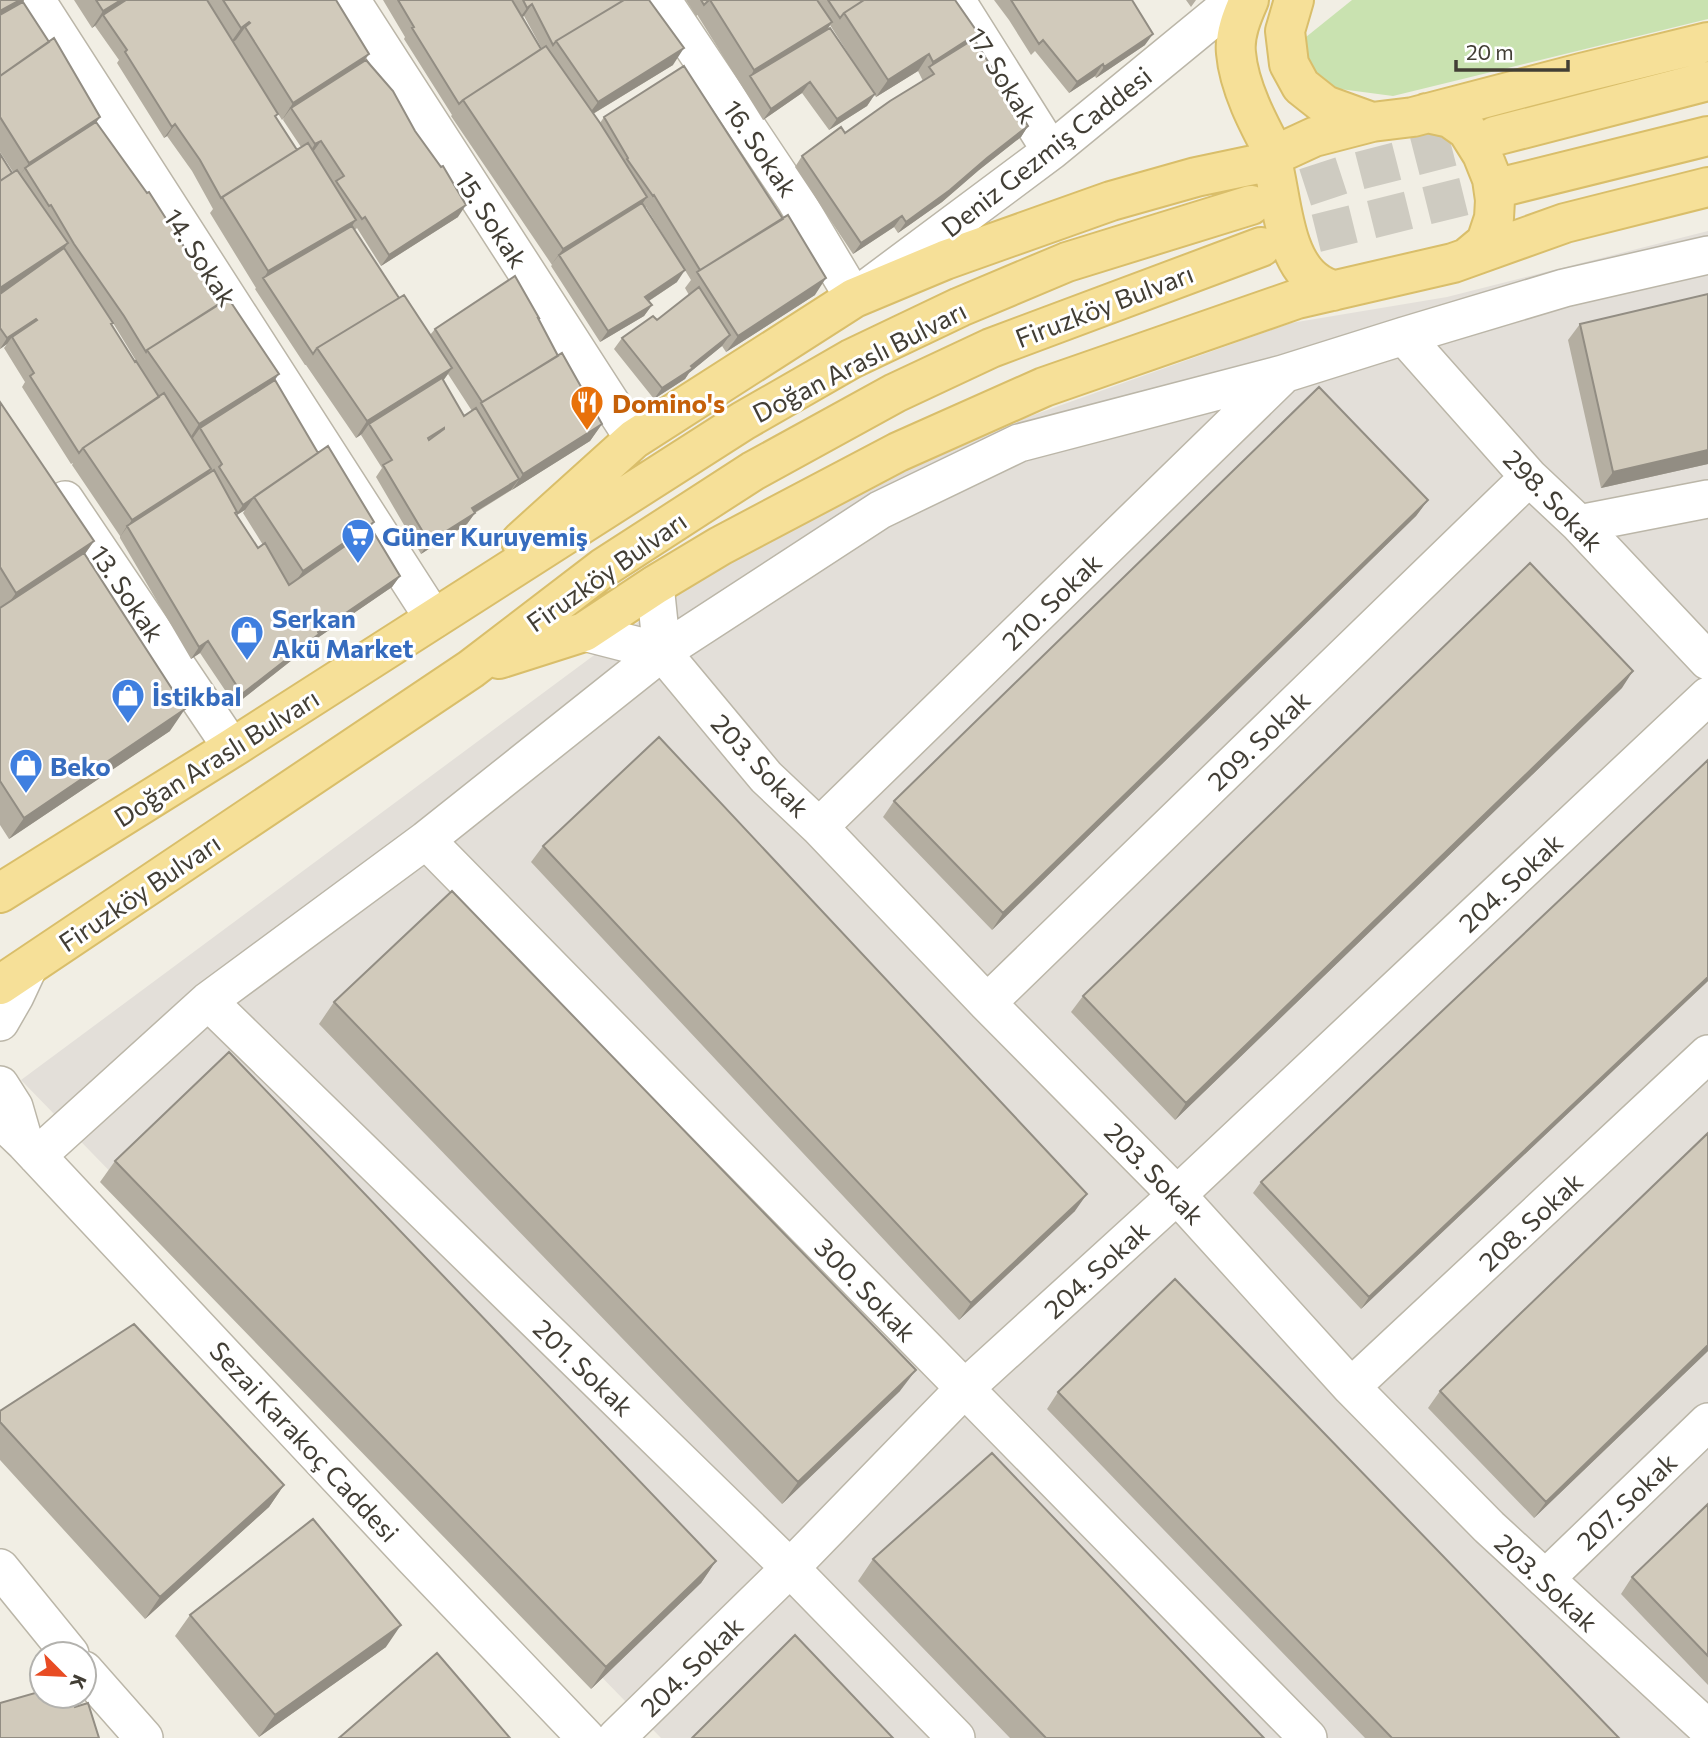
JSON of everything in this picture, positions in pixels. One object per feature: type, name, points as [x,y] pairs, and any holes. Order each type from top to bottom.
[{"type":"main road","points":[[1249,0],[1241,18],[1236,51],[1241,79],[1273,158],[1287,234],[1295,257],[1316,282],[1332,291]]},
{"type":"main road","points":[[1294,0],[1285,31],[1289,64],[1301,86],[1325,104],[1372,122]]},
{"type":"main road","points":[[434,619],[634,439],[855,298],[945,260],[1111,201],[1273,158],[1314,137],[1372,122],[1413,117],[1708,42]]},
{"type":"main road","points":[[1495,136],[1708,81]]},
{"type":"main road","points":[[1427,113],[1450,118],[1467,130],[1482,154],[1492,179],[1494,218],[1486,242],[1468,257]]},
{"type":"main road","points":[[1506,186],[1708,136]]},
{"type":"main road","points":[[471,669],[584,632],[655,585],[720,547],[898,452],[1044,387],[1282,304],[1453,263],[1565,223],[1708,187]]},
{"type":"main road","name":"Doğan Araslı Bulvarı","points":[[1,891],[232,748],[743,421],[851,359],[960,307],[1067,262],[1251,205]]},
{"type":"main road","name":"Firuzköy Bulvarı","points":[[14,975],[471,669],[603,568],[753,471],[895,393],[991,348],[1261,247]]},
{"type":"street","name":"14. Sokak","points":[[36,0],[434,619]]},
{"type":"street","name":"15. Sokak","points":[[351,0],[634,439]]},
{"type":"street","name":"16. Sokak","points":[[662,0],[795,199],[855,298]]},
{"type":"street","name":"17. Sokak","points":[[956,0],[1051,150]]},
{"type":"street","name":"Deniz Gezmiş Caddesi","points":[[855,298],[1051,150],[1235,0]]},
{"type":"street","points":[[0,1086],[14,1107],[21,1139],[426,840],[662,652],[880,510],[1020,443],[1283,374],[1564,288],[1708,255]]},
{"type":"street","name":"298. Sokak","points":[[1404,335],[1529,477],[1579,524],[1708,662]]},
{"type":"street","name":"210. Sokak","points":[[819,827],[1283,374]]},
{"type":"street","name":"13. Sokak","points":[[46,473],[232,748]]},
{"type":"street","name":"209. Sokak","points":[[987,1003],[1529,477]]},
{"type":"street","points":[[1579,524],[1708,499]]},
{"type":"street","points":[[655,585],[662,652]]},
{"type":"street","points":[[584,632],[662,652]]},
{"type":"street","name":"203. Sokak","points":[[662,652],[766,777],[819,827],[987,1003],[1177,1195],[1351,1387],[1489,1527],[1708,1729]]},
{"type":"street","name":"204. Sokak","points":[[616,1738],[790,1568],[964,1389],[1177,1195],[1708,696]]},
{"type":"street","name":"300. Sokak","points":[[426,840],[1308,1738]]},
{"type":"street","points":[[0,1021],[15,996],[14,975]]},
{"type":"street","name":"201. Sokak","points":[[208,1001],[790,1568],[956,1738]]},
{"type":"street","name":"208. Sokak","points":[[1351,1387],[1708,1054]]},
{"type":"street","name":"Sezai Karakoç Caddesi","points":[[21,1139],[586,1738]]},
{"type":"street","name":"207. Sokak","points":[[1545,1579],[1708,1422]]},
{"type":"street","points":[[0,1568],[59,1640]]},
{"type":"street","points":[[98,1686],[144,1738]]},
{"type":"shaded area","points":[[1708,231],[1708,1738],[661,1738],[21,1080],[686,587],[896,464],[1291,323],[1447,297]]},
{"type":"green space","points":[[1352,0],[1708,0],[1708,19],[1393,96],[1325,87],[1304,64],[1306,37]]},
{"type":"building","points":[[0,0],[20,0],[0,11]]},
{"type":"building","points":[[96,0],[121,0],[103,11]]},
{"type":"building","points":[[126,0],[207,0],[278,114],[275,116],[297,150],[221,198],[200,160],[175,124],[172,127],[103,15]]},
{"type":"building","points":[[223,0],[336,0],[369,54],[293,103],[245,27],[250,23],[241,28]]},
{"type":"building","points":[[398,0],[512,0],[541,49],[459,104]]},
{"type":"building","points":[[523,0],[624,0],[553,45],[532,4],[527,8]]},
{"type":"building","points":[[624,0],[649,0],[684,48],[598,102],[556,41]]},
{"type":"building","points":[[710,0],[817,0],[832,22],[754,70]]},
{"type":"building","points":[[828,0],[864,0],[840,18]]},
{"type":"building","points":[[864,0],[955,0],[978,33],[933,62],[929,54],[888,80],[844,13]]},
{"type":"building","points":[[1011,0],[1132,0],[1153,34],[1077,82],[1043,40],[1039,44]]},
{"type":"building","points":[[23,2],[49,42],[0,76],[0,15]]},
{"type":"building","points":[[830,28],[875,94],[837,119],[810,82],[771,109],[750,76]]},
{"type":"building","points":[[54,38],[100,117],[29,163],[0,117],[0,76]]},
{"type":"building","points":[[974,39],[1028,126],[906,222],[902,216],[861,243],[802,156],[841,127],[845,133],[934,74],[929,67]]},
{"type":"building","points":[[546,46],[647,197],[563,249],[463,100]]},
{"type":"building","points":[[366,60],[393,91],[415,131],[441,167],[443,166],[466,205],[389,255],[365,217],[362,219],[336,181],[344,176],[321,141],[315,144],[291,108]]},
{"type":"building","points":[[684,66],[783,219],[700,270],[654,195],[627,159],[604,117]]},
{"type":"building","points":[[96,122],[147,193],[149,192],[223,302],[146,352],[25,168]]},
{"type":"building","points":[[308,143],[356,220],[268,271],[222,197]]},
{"type":"building","points":[[0,154],[12,173],[0,181]]},
{"type":"building","points":[[17,170],[68,243],[0,288],[0,181]]},
{"type":"building","points":[[642,203],[685,270],[645,297],[652,305],[608,331],[559,255]]},
{"type":"building","points":[[788,215],[826,278],[738,336],[697,272]]},
{"type":"building","points":[[352,226],[399,298],[317,348],[313,354],[263,278]]},
{"type":"building","points":[[64,248],[159,397],[79,453],[30,376],[34,373],[12,337],[37,320],[7,338],[0,328],[0,294]]},
{"type":"building","points":[[515,276],[558,356],[482,402],[435,329]]},
{"type":"building","points":[[699,287],[730,335],[691,366],[693,368],[662,388],[622,338],[653,316],[657,320]]},
{"type":"building","points":[[1708,294],[1708,450],[1613,472],[1580,324]]},
{"type":"building","points":[[404,295],[452,368],[367,421],[317,348]]},
{"type":"building","points":[[228,298],[279,374],[199,424],[147,350]]},
{"type":"building","points":[[562,353],[602,424],[523,474],[481,403]]},
{"type":"building","points":[[442,378],[464,416],[476,408],[519,479],[472,508],[475,513],[429,542],[383,465],[392,460],[369,424]]},
{"type":"building","points":[[275,380],[318,453],[243,505],[219,467],[222,464],[200,428]]},
{"type":"building","points":[[1319,387],[1428,500],[1003,913],[894,801]]},
{"type":"building","points":[[164,393],[211,469],[132,520],[83,448]]},
{"type":"building","points":[[0,402],[94,541],[16,593],[0,567]]},
{"type":"building","points":[[328,446],[374,522],[303,571],[254,497]]},
{"type":"building","points":[[214,470],[237,512],[235,513],[258,548],[265,543],[289,585],[371,528],[400,576],[318,632],[319,634],[242,694],[208,641],[199,647],[127,526]]},
{"type":"building","points":[[84,553],[185,709],[24,818],[0,781],[0,608]]},
{"type":"building","points":[[1530,563],[1633,671],[1186,1103],[1083,996]]},
{"type":"building","points":[[659,737],[1087,1194],[971,1303],[543,846]]},
{"type":"building","points":[[1708,760],[1708,977],[1369,1297],[1261,1182]]},
{"type":"building","points":[[452,891],[916,1370],[798,1482],[334,1002]]},
{"type":"building","points":[[229,1052],[716,1561],[606,1667],[115,1161]]},
{"type":"building","points":[[1708,1133],[1708,1345],[1546,1502],[1440,1391]]},
{"type":"building","points":[[1175,1279],[1619,1738],[1392,1738],[1058,1392]]},
{"type":"building","points":[[134,1324],[284,1485],[160,1597],[0,1422],[0,1411]]},
{"type":"building","points":[[992,1453],[1264,1738],[1046,1738],[873,1559]]},
{"type":"building","points":[[1708,1504],[1708,1656],[1632,1577]]},
{"type":"building","points":[[313,1519],[401,1625],[275,1715],[190,1615]]},
{"type":"building","points":[[795,1635],[893,1738],[692,1738]]},
{"type":"building","points":[[437,1653],[510,1738],[339,1738]]},
{"type":"building","points":[[28,1695],[28,1710],[90,1710],[99,1738],[0,1738],[0,1703]]},
{"type":"tunnel","points":[[1251,205],[1343,175],[1495,136]]},
{"type":"tunnel","points":[[1261,247],[1506,186]]},
{"type":"place","name":"Domino's","points":[[587,432]]},
{"type":"place","name":"Güner Kuruyemiş","points":[[358,565]]},
{"type":"place","name":"Serkan Akü Market","points":[[247,662]]},
{"type":"place","name":"İstikbal","points":[[128,725]]},
{"type":"place","name":"Beko","points":[[26,795]]}]
